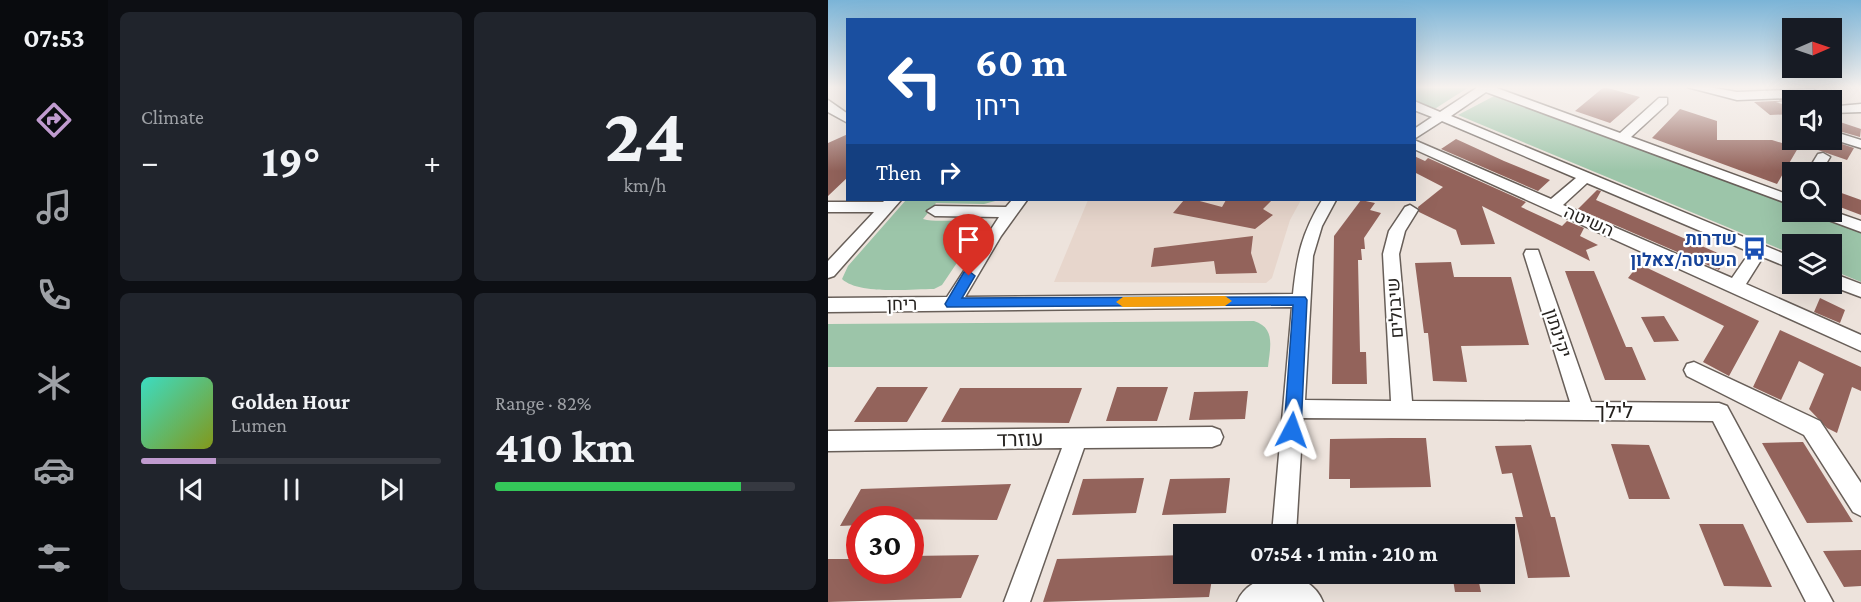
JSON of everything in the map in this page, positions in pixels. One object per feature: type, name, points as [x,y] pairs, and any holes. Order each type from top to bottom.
[{"type":"street","points":[[1438,115],[1782,259]]},
{"type":"street","points":[[1416,134],[1445,115]]},
{"type":"street","points":[[1560,115],[1782,197]]},
{"type":"street","points":[[1622,138],[1647,115]]},
{"type":"street","points":[[1842,138],[1861,144]]},
{"type":"street","name":"השיטה","points":[[1416,145],[1861,343]]},
{"type":"street","points":[[1820,162],[1823,157]]},
{"type":"street","points":[[1554,205],[1586,177]]},
{"type":"street","points":[[1285,524],[1300,300],[1308,241],[1328,201]]},
{"type":"street","points":[[828,207],[890,203]]},
{"type":"street","points":[[828,272],[890,203]]},
{"type":"street","points":[[935,211],[1014,206]]},
{"type":"street","points":[[952,304],[1014,206]]},
{"type":"street","name":"שיבולים","points":[[1402,410],[1391,254],[1398,228],[1410,210]]},
{"type":"street","points":[[1842,220],[1861,227]]},
{"type":"street","points":[[1735,287],[1760,249]]},
{"type":"street","name":"יקינתון","points":[[1532,254],[1584,411]]},
{"type":"street","points":[[1842,283],[1861,291]]},
{"type":"street","name":"ריחן","points":[[828,305],[1300,300]]},
{"type":"street","points":[[1694,369],[1812,428],[1861,504]]},
{"type":"street","points":[[1746,394],[1719,412],[1820,602]]},
{"type":"street","name":"לילך","points":[[1294,409],[1719,412]]},
{"type":"street","name":"עוזרד","points":[[828,441],[1212,437]]},
{"type":"street","points":[[1017,602],[1077,438]]},
{"type":"street","points":[[1250,602],[1274,584]]},
{"type":"street","points":[[1287,584],[1310,602]]},
{"type":"shaded area","points":[[1088,201],[1300,201],[1290,220],[1272,278],[1266,283],[1054,282]]},
{"type":"green space","points":[[1458,115],[1550,115],[1782,202],[1782,222],[1834,222],[1861,232],[1861,282],[1842,274],[1842,234],[1782,234],[1782,250]]},
{"type":"green space","points":[[905,201],[995,201],[984,204],[936,203],[923,219],[967,222],[978,227],[977,233],[942,285],[934,289],[886,290],[860,287],[842,279],[848,266]]},
{"type":"green space","points":[[1254,321],[1266,328],[1269,333],[1268,367],[828,367],[828,324]]},
{"type":"building","points":[[1587,115],[1619,115],[1610,123]]},
{"type":"building","points":[[1674,115],[1699,115],[1717,121],[1717,140],[1772,140],[1782,143],[1782,150],[1797,150],[1790,162],[1782,162],[1782,175],[1777,184],[1652,138]]},
{"type":"building","points":[[1842,123],[1861,129],[1860,137],[1842,132]]},
{"type":"building","points":[[846,135],[846,179],[828,196],[828,143]]},
{"type":"building","points":[[1456,139],[1550,180],[1538,191],[1441,149]]},
{"type":"building","points":[[1842,144],[1854,148],[1847,160],[1818,150],[1842,150]]},
{"type":"building","points":[[1416,157],[1425,161],[1428,158],[1526,202],[1521,207],[1562,226],[1567,221],[1584,228],[1580,236],[1598,245],[1586,250],[1590,261],[1482,206],[1495,244],[1461,245],[1456,230],[1419,212],[1418,207],[1443,187],[1416,173]]},
{"type":"building","points":[[1597,190],[1601,191],[1596,200],[1727,257],[1719,270],[1578,209]]},
{"type":"building","points":[[1842,193],[1861,200],[1861,215],[1842,208]]},
{"type":"building","points":[[1183,201],[1200,201],[1222,207],[1225,201],[1271,201],[1263,209],[1273,215],[1255,229],[1173,213]]},
{"type":"building","points":[[1360,201],[1375,203],[1370,210],[1381,213],[1364,238],[1365,249],[1361,249],[1362,260],[1358,260],[1360,352],[1366,352],[1367,384],[1332,384],[1334,236]]},
{"type":"building","points":[[1253,236],[1251,253],[1257,273],[1216,274],[1214,261],[1151,267],[1154,248]]},
{"type":"building","points":[[1451,262],[1454,277],[1511,277],[1529,345],[1461,346],[1467,382],[1433,381],[1428,333],[1424,333],[1415,263]]},
{"type":"building","points":[[1639,264],[1759,321],[1729,376],[1703,362],[1724,326],[1628,278]]},
{"type":"building","points":[[1565,271],[1594,271],[1626,347],[1632,347],[1646,380],[1605,380]]},
{"type":"building","points":[[1820,298],[1845,310],[1840,323],[1814,312]]},
{"type":"building","points":[[1664,316],[1679,341],[1654,342],[1641,317]]},
{"type":"building","points":[[1780,330],[1861,367],[1861,391],[1852,387],[1837,433],[1827,428],[1809,409],[1824,374],[1799,361],[1781,400],[1753,387]]},
{"type":"building","points":[[877,387],[928,387],[907,422],[854,422]]},
{"type":"building","points":[[1117,387],[1168,387],[1157,421],[1106,421]]},
{"type":"building","points":[[960,388],[1082,388],[1069,423],[941,422]]},
{"type":"building","points":[[1248,391],[1245,419],[1189,420],[1194,392]]},
{"type":"building","points":[[1426,438],[1431,487],[1350,488],[1350,479],[1329,479],[1330,439]]},
{"type":"building","points":[[1803,442],[1853,522],[1807,523],[1762,443]]},
{"type":"building","points":[[1611,444],[1649,445],[1670,499],[1629,499]]},
{"type":"building","points":[[1531,445],[1551,517],[1555,517],[1570,577],[1528,578],[1515,517],[1523,517],[1512,473],[1502,474],[1495,446]]},
{"type":"building","points":[[1144,478],[1136,513],[1072,515],[1083,479]]},
{"type":"building","points":[[1230,478],[1226,513],[1162,515],[1170,479]]},
{"type":"building","points":[[1011,484],[997,520],[924,519],[924,506],[851,506],[861,489]]},
{"type":"building","points":[[846,515],[846,526],[840,526]]},
{"type":"building","points":[[1699,524],[1743,524],[1772,587],[1724,586]]},
{"type":"building","points":[[1861,550],[1861,586],[1844,587],[1823,551]]},
{"type":"building","points":[[979,555],[961,598],[828,602],[828,559],[846,559],[846,584],[924,584],[924,556]]},
{"type":"building","points":[[1173,555],[1173,584],[1211,584],[1209,597],[1043,602],[1057,559]]},
{"type":"building","points":[[1454,584],[1479,584],[1481,592],[1455,592]]},
{"type":"slow traffic","points":[[1123,302],[1225,301]]},
{"type":"place","name":"שדרות השיטה/צאלון","points":[[1755,249]]},
{"type":"route","points":[[969,276],[952,304],[1300,300],[1292,430]]}]
